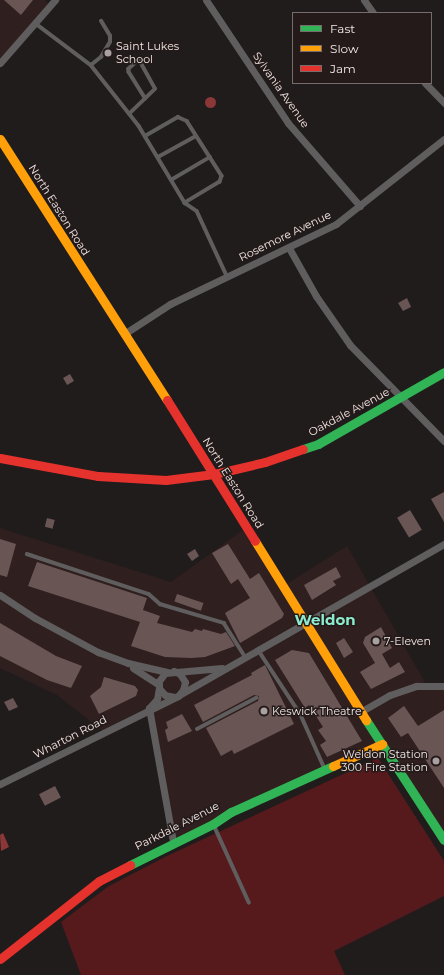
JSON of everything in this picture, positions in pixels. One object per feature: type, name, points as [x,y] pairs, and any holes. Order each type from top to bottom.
[{"type":"street","points":[[0,63],[34,22],[55,0]]},
{"type":"street","name":"Sylvania Avenue","points":[[206,0],[288,123],[360,206]]},
{"type":"street","points":[[364,0],[372,12]]},
{"type":"street","points":[[426,84],[444,103]]},
{"type":"street","name":"North Easton Road","points":[[0,139],[214,474],[307,624],[331,666],[362,710],[382,744],[444,840]]},
{"type":"street","name":"Rosemore Avenue","points":[[124,334],[170,304],[289,248],[336,224],[444,139]]},
{"type":"street","points":[[289,248],[316,296],[350,345],[444,441]]},
{"type":"street","name":"Oakdale Avenue","points":[[0,458],[98,476],[166,480],[214,474],[265,462],[318,444],[444,372]]},
{"type":"street","points":[[174,842],[149,708],[156,699],[160,678],[171,671],[205,671],[227,667],[307,624],[444,544]]},
{"type":"street","points":[[0,594],[64,635],[145,674],[166,696],[179,695],[185,682],[180,674],[113,658]]},
{"type":"street","name":"Wharton Road","points":[[0,784],[149,708],[179,695],[227,667]]},
{"type":"street","points":[[362,710],[390,695],[416,686],[444,686]]},
{"type":"street","name":"Parkdale Avenue","points":[[0,959],[99,881],[174,842],[213,824],[231,812],[382,744]]},
{"type":"lane","points":[[91,65],[101,57],[110,42],[110,36],[101,21]]},
{"type":"lane","points":[[34,22],[91,65],[129,114],[145,136],[185,203],[197,211],[228,277]]},
{"type":"lane","points":[[129,114],[145,98],[155,88],[140,62],[137,62],[129,69],[128,72],[145,98]]},
{"type":"lane","points":[[145,136],[178,117],[187,121],[222,176],[220,182],[185,203]]},
{"type":"lane","points":[[158,157],[196,136]]},
{"type":"lane","points":[[171,180],[210,157]]},
{"type":"lane","points":[[27,554],[148,594],[160,604],[224,623],[246,658]]},
{"type":"lane","points":[[259,651],[301,715],[326,770]]},
{"type":"lane","points":[[197,729],[256,698]]},
{"type":"lane","points":[[213,824],[249,902]]},
{"type":"shaded area","points":[[0,0],[45,0],[50,5],[0,63]]},
{"type":"shaded area","points":[[210,96],[214,98],[216,102],[214,106],[210,108],[206,106],[204,102],[206,98]]},
{"type":"shaded area","points":[[247,527],[282,587],[347,546],[427,686],[444,686],[444,840],[382,744],[173,842],[149,709],[104,732],[57,695],[0,668],[0,528],[171,582]]},
{"type":"shaded area","points":[[378,758],[444,861],[444,896],[334,951],[345,975],[81,975],[61,922],[109,886],[167,856]]},
{"type":"shaded area","points":[[3,833],[9,847],[1,851],[0,835]]},
{"type":"building","points":[[4,0],[33,0],[21,15]]},
{"type":"building","points":[[407,298],[411,307],[403,311],[398,303]]},
{"type":"building","points":[[70,374],[74,381],[67,385],[63,378]]},
{"type":"building","points":[[444,492],[444,522],[431,499]]},
{"type":"building","points":[[410,510],[422,530],[409,537],[397,518]]},
{"type":"building","points":[[47,518],[55,520],[53,529],[45,527]]},
{"type":"building","points":[[0,539],[16,544],[7,577],[0,575]]},
{"type":"building","points":[[228,544],[250,579],[259,573],[284,614],[282,618],[240,643],[225,613],[250,598],[238,579],[231,584],[212,553]]},
{"type":"building","points":[[195,549],[199,556],[192,561],[187,554]]},
{"type":"building","points":[[37,562],[147,598],[143,610],[160,616],[157,623],[192,632],[195,629],[202,631],[203,629],[221,634],[226,632],[235,646],[205,657],[191,658],[165,657],[131,646],[140,622],[28,586]]},
{"type":"building","points":[[336,567],[341,577],[333,581],[336,585],[312,600],[304,585]]},
{"type":"building","points":[[177,594],[203,603],[201,611],[174,602]]},
{"type":"building","points":[[0,623],[56,656],[82,666],[71,688],[47,680],[0,656]]},
{"type":"building","points":[[381,627],[392,648],[382,654],[390,668],[399,662],[405,672],[371,689],[360,672],[375,663],[363,643],[365,637]]},
{"type":"building","name":"7-Eleven","points":[[344,638],[353,652],[344,658],[336,643]]},
{"type":"building","points":[[292,650],[309,653],[362,741],[327,757],[320,745],[326,741],[318,730],[323,727],[309,705],[305,708],[275,660]]},
{"type":"building","name":"Keswick Theatre","points":[[265,665],[294,724],[234,754],[232,750],[221,756],[206,728],[258,701],[259,696],[254,695],[203,722],[194,705],[252,675],[251,673]]},
{"type":"building","points":[[104,677],[135,686],[138,690],[136,696],[99,714],[90,696],[101,687]]},
{"type":"building","points":[[13,698],[18,707],[9,711],[4,702]]},
{"type":"building","points":[[404,706],[418,726],[444,710],[444,788],[408,733],[401,737],[388,718]]},
{"type":"building","points":[[182,714],[192,731],[168,742],[165,730],[168,728],[166,722]]},
{"type":"building","points":[[55,786],[61,798],[45,806],[39,794]]},
{"type":"traffic: fast","points":[[303,449],[318,444],[444,372]]},
{"type":"traffic: fast","points":[[366,720],[444,840]]},
{"type":"traffic: fast","points":[[130,865],[213,824],[231,812],[333,766]]},
{"type":"traffic: slow","points":[[0,139],[167,400]]},
{"type":"traffic: slow","points":[[255,541],[366,720]]},
{"type":"traffic: slow","points":[[333,766],[382,744]]},
{"type":"traffic: jam","points":[[167,400],[255,541]]},
{"type":"traffic: jam","points":[[0,458],[98,476],[166,480],[214,474],[265,462],[303,449]]},
{"type":"traffic: jam","points":[[0,959],[99,881],[130,865]]},
{"type":"place","name":"Saint Lukes School","points":[[108,53]]},
{"type":"place","name":"7-Eleven","points":[[376,641]]},
{"type":"place","name":"Keswick Theatre","points":[[264,711]]},
{"type":"place","name":"Weldon Station 300 Fire Station","points":[[436,761]]},
{"type":"district","name":"Weldon","points":[[325,620]]}]
